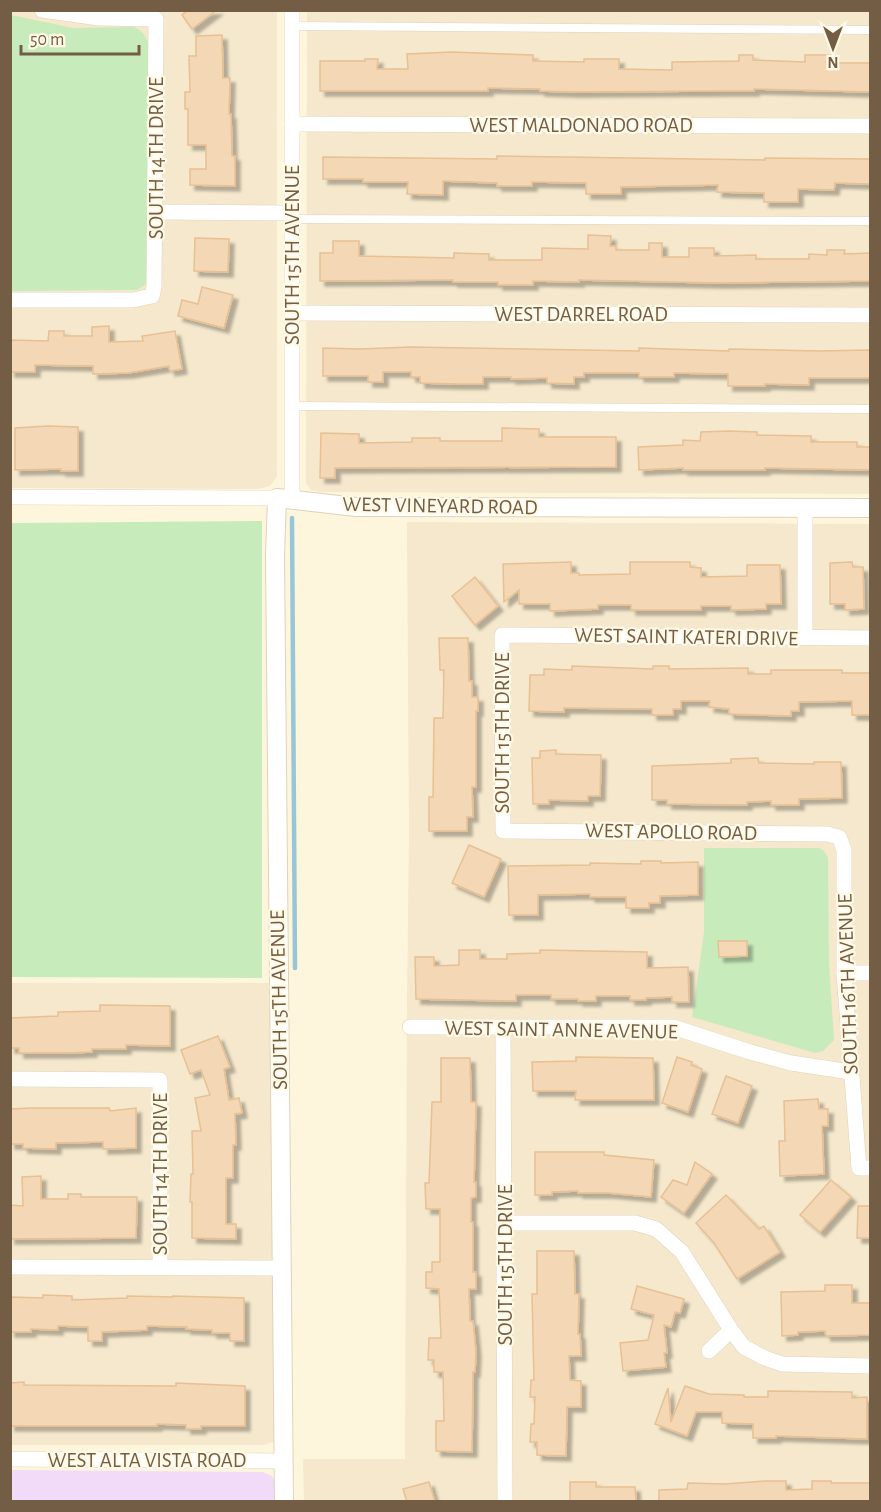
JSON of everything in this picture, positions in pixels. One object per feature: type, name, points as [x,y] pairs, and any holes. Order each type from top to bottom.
[{"type":"street","name":"SOUTH 14TH DRIVE","points":[[10,300],[133,300],[152,296],[154,287],[156,19],[99,18],[42,10]]},
{"type":"street","name":"SOUTH 15TH AVENUE","points":[[284,1502],[275,556],[284,499],[292,406],[292,10]]},
{"type":"street","name":"WEST MALDONADO ROAD","points":[[292,124],[870,126]]},
{"type":"street","points":[[156,212],[292,216]]},
{"type":"street","name":"WEST DARREL ROAD","points":[[292,313],[870,315]]},
{"type":"street","name":"WEST VINEYARD ROAD","points":[[10,497],[284,499],[356,507],[870,508]]},
{"type":"street","points":[[805,507],[805,638]]},
{"type":"street","name":"WEST SAINT KATERI DRIVE","points":[[502,635],[870,638]]},
{"type":"street","name":"SOUTH 15TH DRIVE","points":[[502,635],[503,831]]},
{"type":"street","name":"WEST APOLLO ROAD","points":[[503,831],[827,834],[839,837]]},
{"type":"street","name":"SOUTH 16TH AVENUE","points":[[839,837],[844,850],[844,973],[851,1072],[865,1168]]},
{"type":"street","points":[[844,973],[870,973]]},
{"type":"street","name":"WEST SAINT ANNE AVENUE","points":[[410,1027],[674,1027],[781,1060],[851,1072]]},
{"type":"street","name":"SOUTH 15TH DRIVE","points":[[504,1028],[505,1502]]},
{"type":"street","name":"SOUTH 14TH DRIVE","points":[[10,1079],[160,1080],[160,1267]]},
{"type":"street","points":[[504,1223],[635,1223],[656,1229],[682,1252],[744,1347],[782,1364],[870,1366]]},
{"type":"street","points":[[10,1267],[282,1268]]},
{"type":"street","points":[[709,1351],[731,1330]]},
{"type":"street","name":"WEST ALTA VISTA ROAD","points":[[10,1459],[283,1461]]},
{"type":"lane","points":[[292,26],[870,30]]},
{"type":"lane","points":[[292,216],[870,221]]},
{"type":"lane","points":[[292,406],[870,409]]},
{"type":"shaded area","points":[[11,11],[277,11],[277,476],[270,486],[258,489],[11,488]]},
{"type":"shaded area","points":[[307,11],[870,11],[870,494],[320,492],[311,490],[306,483]]},
{"type":"shaded area","points":[[407,522],[870,524],[870,1501],[304,1501],[303,1459],[405,1459],[409,833]]},
{"type":"shaded area","points":[[11,983],[274,983],[276,1436],[273,1442],[264,1445],[11,1445]]},
{"type":"shaded area","points":[[11,1470],[263,1472],[272,1476],[276,1483],[276,1501],[11,1502]]},
{"type":"green space","points":[[11,15],[73,28],[134,27],[147,39],[149,46],[148,275],[145,285],[137,290],[11,291]]},
{"type":"green space","points":[[262,521],[262,978],[11,977],[11,523]]},
{"type":"green space","points":[[704,848],[819,848],[824,851],[828,858],[829,964],[834,1040],[823,1051],[815,1053],[692,1017],[704,932]]},
{"type":"building","points":[[188,10],[217,10],[192,29],[182,15]]},
{"type":"building","points":[[222,35],[223,78],[230,78],[229,114],[231,114],[232,156],[235,156],[235,186],[190,185],[190,169],[206,169],[206,145],[188,145],[188,109],[185,109],[185,92],[190,92],[189,56],[196,56],[196,36]]},
{"type":"building","points":[[452,52],[533,55],[533,61],[584,62],[584,59],[619,59],[619,69],[672,70],[672,62],[739,61],[739,55],[753,55],[753,60],[805,62],[805,55],[832,55],[832,63],[870,63],[870,92],[754,89],[754,91],[575,92],[488,88],[488,91],[320,91],[320,61],[378,59],[377,69],[408,69],[407,54]]},
{"type":"building","points":[[497,156],[765,160],[765,158],[870,159],[870,184],[835,183],[834,190],[798,189],[798,202],[764,202],[764,193],[717,192],[718,185],[621,187],[621,194],[586,194],[586,183],[532,182],[532,186],[497,186],[497,183],[443,181],[443,195],[407,194],[408,182],[323,179],[323,157],[497,159]]},
{"type":"building","points":[[588,235],[611,236],[610,246],[616,246],[616,250],[649,250],[649,243],[662,243],[662,257],[689,257],[689,248],[714,248],[714,256],[756,255],[756,259],[809,259],[809,254],[827,255],[827,250],[845,250],[844,254],[870,253],[870,281],[720,283],[579,280],[579,282],[533,281],[533,285],[498,285],[498,282],[453,282],[453,280],[320,281],[320,253],[333,253],[333,241],[359,241],[359,256],[454,258],[454,253],[489,254],[489,260],[542,260],[542,248],[588,249]]},
{"type":"building","points":[[195,238],[229,239],[228,272],[194,271]]},
{"type":"building","points":[[202,287],[233,295],[224,328],[178,316],[182,300],[198,304]]},
{"type":"building","points":[[109,326],[109,342],[143,341],[142,336],[175,331],[182,369],[170,371],[169,366],[128,373],[93,374],[93,366],[35,365],[35,372],[10,372],[10,340],[48,341],[49,331],[64,331],[64,336],[92,336],[92,327]]},
{"type":"building","points":[[411,347],[639,351],[639,348],[729,351],[729,349],[870,350],[870,378],[809,378],[809,385],[728,386],[728,374],[674,373],[674,377],[639,377],[639,373],[584,373],[584,377],[574,377],[574,384],[547,383],[547,378],[511,379],[511,377],[483,377],[483,384],[420,383],[420,377],[411,377],[411,372],[383,372],[383,382],[368,382],[368,376],[323,376],[323,348]]},
{"type":"building","points":[[78,427],[78,471],[15,470],[15,428]]},
{"type":"building","points":[[502,428],[539,429],[539,437],[616,437],[616,467],[335,468],[335,478],[320,478],[321,433],[359,434],[359,443],[412,442],[412,438],[440,438],[440,441],[502,441]]},
{"type":"building","points":[[701,432],[757,432],[757,435],[811,436],[811,442],[857,442],[857,447],[870,447],[870,470],[765,468],[765,470],[683,470],[683,468],[639,470],[638,447],[683,445],[683,440],[700,441]]},
{"type":"building","points":[[571,562],[571,573],[579,573],[579,575],[630,574],[630,562],[690,562],[690,567],[701,568],[701,577],[747,576],[747,565],[780,565],[781,604],[766,604],[766,609],[731,610],[731,606],[701,606],[701,610],[631,610],[631,605],[598,605],[598,609],[550,611],[550,604],[519,604],[519,590],[504,602],[503,564]]},
{"type":"building","points":[[852,562],[853,567],[863,567],[864,609],[845,610],[845,604],[830,604],[830,563]]},
{"type":"building","points":[[475,577],[498,606],[475,625],[452,596]]},
{"type":"building","points":[[439,638],[468,638],[469,681],[472,681],[472,697],[478,697],[476,787],[472,787],[473,817],[467,817],[467,831],[429,831],[429,797],[433,797],[434,718],[443,718],[444,670],[440,670]]},
{"type":"building","points":[[572,666],[653,669],[653,666],[669,666],[669,669],[748,668],[748,674],[771,674],[771,670],[842,670],[842,673],[870,673],[870,715],[852,715],[852,701],[799,702],[799,711],[791,711],[791,716],[729,714],[729,709],[709,707],[710,701],[681,701],[681,709],[673,709],[673,715],[652,715],[652,709],[564,708],[564,712],[529,711],[530,675],[544,675],[544,669],[572,670]]},
{"type":"building","points":[[556,750],[556,754],[601,755],[600,796],[588,796],[588,801],[549,800],[549,804],[533,804],[532,758],[540,758],[540,751]]},
{"type":"building","points":[[758,758],[759,763],[841,762],[842,798],[799,799],[799,805],[771,805],[771,801],[747,802],[747,805],[667,804],[667,800],[652,800],[652,766],[731,763],[731,759]]},
{"type":"building","points":[[469,845],[501,859],[484,897],[452,883]]},
{"type":"building","points":[[641,861],[698,862],[698,895],[660,896],[660,903],[649,903],[649,908],[626,908],[626,897],[590,897],[590,894],[538,895],[538,915],[509,915],[508,866],[641,864]]},
{"type":"building","points":[[718,941],[747,941],[747,956],[719,957]]},
{"type":"building","points":[[459,950],[480,950],[480,959],[507,959],[507,954],[540,953],[540,950],[647,952],[647,968],[688,967],[689,1002],[672,1002],[672,997],[630,1000],[630,996],[596,996],[596,1001],[578,1001],[578,999],[551,999],[551,995],[516,995],[516,1001],[416,999],[415,957],[434,957],[434,966],[459,965]]},
{"type":"building","points":[[100,1005],[170,1006],[170,1046],[126,1045],[126,1049],[92,1049],[92,1052],[65,1053],[19,1053],[19,1048],[10,1048],[10,1018],[58,1016],[58,1012],[100,1011]]},
{"type":"building","points":[[218,1036],[230,1067],[224,1069],[229,1100],[239,1098],[242,1113],[235,1114],[236,1145],[233,1145],[233,1178],[226,1178],[226,1224],[236,1224],[236,1239],[192,1238],[192,1202],[190,1202],[191,1174],[193,1174],[192,1131],[201,1131],[195,1098],[210,1095],[201,1070],[190,1074],[181,1050]]},
{"type":"building","points":[[576,1057],[653,1058],[654,1100],[575,1100],[576,1091],[533,1091],[532,1062],[576,1061]]},
{"type":"building","points":[[677,1057],[692,1062],[691,1065],[702,1069],[688,1112],[662,1103]]},
{"type":"building","points":[[441,1058],[470,1058],[471,1102],[476,1102],[474,1182],[476,1182],[476,1197],[471,1198],[471,1222],[473,1222],[473,1272],[476,1272],[476,1289],[469,1289],[470,1321],[473,1321],[476,1352],[475,1372],[473,1372],[472,1452],[436,1451],[436,1421],[444,1421],[443,1372],[434,1372],[434,1360],[428,1360],[429,1338],[441,1338],[439,1289],[426,1288],[426,1272],[432,1272],[432,1262],[440,1262],[440,1209],[426,1209],[425,1183],[429,1183],[432,1102],[441,1102]]},
{"type":"building","points":[[726,1076],[752,1086],[738,1123],[712,1114]]},
{"type":"building","points":[[818,1099],[819,1109],[828,1109],[828,1126],[822,1126],[824,1174],[780,1176],[779,1141],[785,1141],[784,1101]]},
{"type":"building","points":[[109,1108],[110,1111],[136,1108],[136,1148],[103,1149],[103,1142],[56,1143],[56,1149],[23,1148],[23,1144],[10,1144],[10,1109]]},
{"type":"building","points":[[535,1152],[604,1152],[604,1155],[654,1160],[651,1197],[578,1193],[578,1191],[535,1195]]},
{"type":"building","points":[[695,1162],[712,1174],[684,1213],[661,1197],[673,1180],[687,1185]]},
{"type":"building","points":[[41,1176],[41,1199],[68,1199],[68,1194],[81,1194],[81,1197],[137,1197],[136,1238],[10,1239],[10,1205],[23,1206],[22,1177]]},
{"type":"building","points":[[831,1180],[851,1197],[820,1232],[800,1215]]},
{"type":"building","points":[[726,1195],[759,1229],[764,1226],[780,1252],[737,1279],[714,1243],[696,1223]]},
{"type":"building","points":[[858,1206],[870,1206],[870,1238],[857,1238]]},
{"type":"building","points":[[537,1251],[574,1251],[575,1294],[579,1294],[578,1334],[580,1334],[581,1356],[569,1356],[570,1380],[581,1381],[581,1407],[567,1407],[566,1456],[537,1455],[537,1442],[530,1442],[531,1424],[534,1424],[535,1397],[530,1397],[531,1380],[534,1380],[532,1294],[537,1294]]},
{"type":"building","points":[[825,1285],[852,1285],[852,1303],[870,1303],[870,1335],[826,1336],[825,1331],[798,1332],[798,1335],[782,1336],[781,1292],[825,1291]]},
{"type":"building","points":[[637,1286],[684,1299],[680,1313],[675,1312],[671,1327],[664,1325],[666,1367],[623,1371],[620,1343],[648,1340],[654,1315],[631,1309]]},
{"type":"building","points":[[43,1295],[72,1296],[72,1300],[127,1298],[127,1296],[244,1298],[244,1341],[230,1341],[230,1333],[212,1333],[212,1330],[186,1329],[187,1327],[147,1326],[147,1330],[102,1332],[102,1341],[88,1341],[88,1327],[58,1326],[58,1330],[31,1329],[31,1332],[10,1332],[10,1297],[43,1298]]},
{"type":"building","points":[[24,1382],[24,1385],[176,1386],[176,1383],[245,1386],[245,1426],[201,1426],[201,1429],[186,1429],[186,1425],[157,1424],[157,1426],[10,1426],[10,1383]]},
{"type":"building","points":[[685,1386],[709,1394],[744,1395],[744,1397],[768,1397],[768,1391],[852,1392],[852,1398],[867,1397],[867,1439],[776,1436],[776,1438],[753,1438],[753,1424],[722,1423],[722,1412],[696,1412],[687,1436],[655,1424],[668,1388],[671,1422]]},
{"type":"building","points":[[786,1481],[786,1490],[812,1489],[812,1481],[870,1483],[870,1502],[659,1502],[659,1490],[687,1489],[688,1483],[725,1484]]},
{"type":"building","points":[[429,1482],[435,1502],[407,1502],[403,1489]]},
{"type":"building","points":[[570,1482],[596,1482],[596,1487],[635,1487],[636,1502],[570,1502]]},
{"type":"waterway","points":[[292,518],[295,968]]}]
